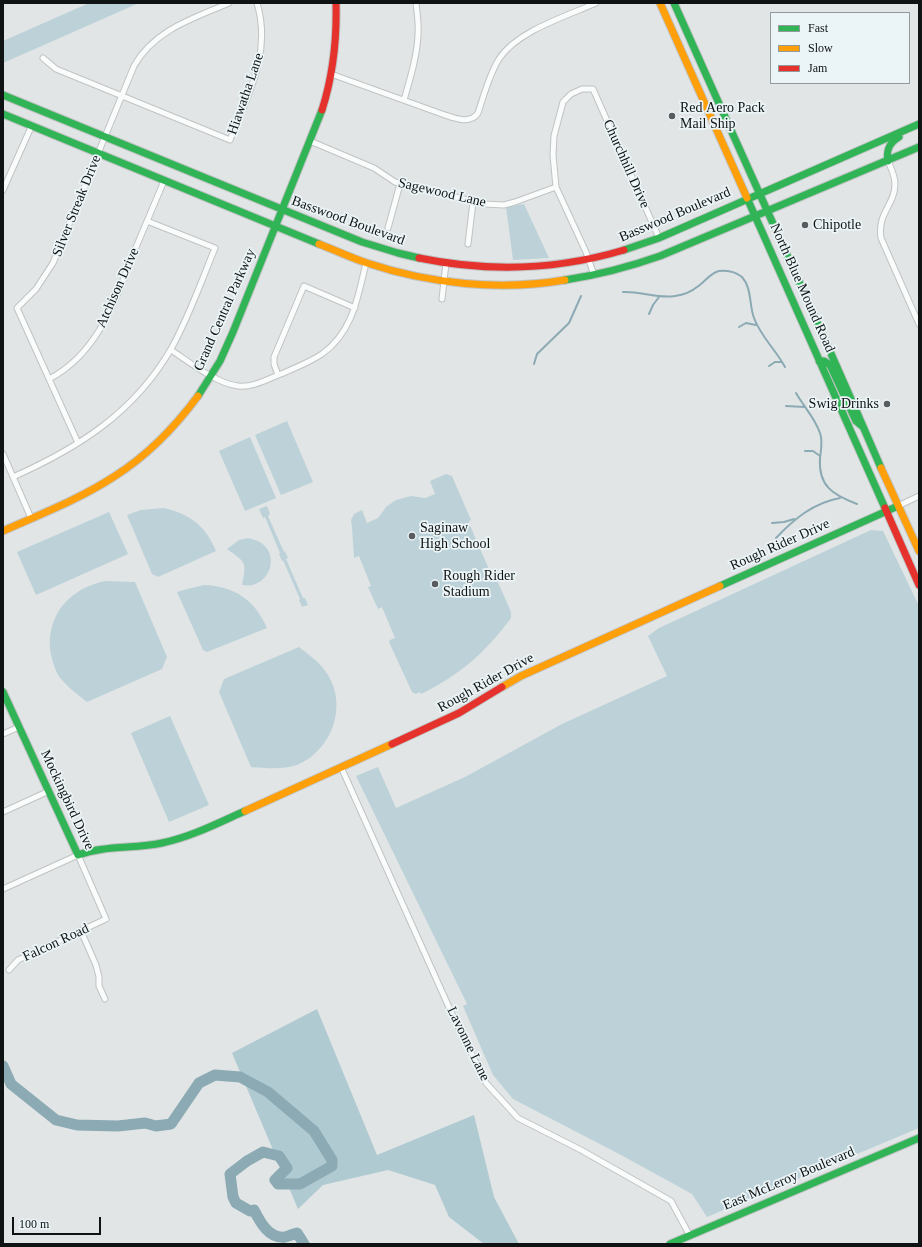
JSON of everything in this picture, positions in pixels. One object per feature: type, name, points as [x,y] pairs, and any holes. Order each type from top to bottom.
[{"type":"main road","name":"Grand Central Parkway","points":[[3,531],[89,492],[108,482],[128,468],[149,451],[174,426],[212,376],[230,339],[321,114],[332,74],[336,36],[336,3]]},
{"type":"main road","name":"North Blue Mound Road","points":[[660,3],[919,585]]},
{"type":"main road","name":"North Blue Mound Road","points":[[674,3],[835,360],[919,551]]},
{"type":"main road","name":"Basswood Boulevard","points":[[3,95],[380,249],[446,263],[512,268],[545,266],[589,259],[625,250],[659,238],[919,124]]},
{"type":"main road","name":"Basswood Boulevard","points":[[3,114],[164,181],[366,262],[401,273],[479,284],[518,284],[561,281],[628,267],[669,253],[919,147]]},
{"type":"main road","points":[[888,160],[886,151],[888,145],[895,139],[902,136],[907,129]]},
{"type":"main road","points":[[819,361],[824,361],[830,365],[856,420],[864,427]]},
{"type":"main road","name":"Rough Rider Drive","points":[[78,855],[92,850],[108,847],[157,844],[179,839],[450,718],[521,676],[898,506]]},
{"type":"main road","name":"Mockingbird Drive","points":[[3,692],[78,855]]},
{"type":"main road","name":"East McLeroy Boulevard","points":[[670,1244],[919,1138]]},
{"type":"street","name":"Silver Streak Drive","points":[[78,443],[17,308],[36,289],[53,263],[138,60],[152,42],[174,27],[229,3]]},
{"type":"street","name":"Hiawatha Lane","points":[[122,96],[230,140],[255,76],[261,54],[262,34],[260,16],[256,3]]},
{"type":"street","points":[[404,100],[413,70],[417,48],[418,34],[416,3]]},
{"type":"street","points":[[332,74],[458,119],[470,120],[478,113],[499,60],[506,49],[525,35],[596,3]]},
{"type":"street","points":[[43,58],[56,69],[122,96]]},
{"type":"street","name":"Churchhill Drive","points":[[556,187],[554,170],[554,136],[563,102],[571,94],[582,89],[593,89],[659,238]]},
{"type":"street","points":[[3,190],[32,125]]},
{"type":"street","name":"Sagewood Lane","points":[[310,141],[374,168],[390,180],[400,184],[473,202],[484,204],[504,204],[527,199],[556,187]]},
{"type":"street","points":[[888,160],[895,186],[893,196],[882,217],[880,228],[881,238],[919,324]]},
{"type":"street","name":"Atchison Drive","points":[[49,379],[63,370],[79,356],[100,329],[112,308],[164,181]]},
{"type":"street","points":[[388,228],[400,184]]},
{"type":"street","points":[[556,187],[589,259],[594,275]]},
{"type":"street","points":[[468,244],[473,202]]},
{"type":"street","points":[[12,476],[39,465],[78,443],[106,424],[135,398],[171,350],[185,323],[215,248],[147,221]]},
{"type":"street","points":[[171,350],[212,376],[231,385],[244,387],[259,383],[278,375],[313,359],[328,349],[345,330],[355,308],[366,262]]},
{"type":"street","points":[[442,299],[446,263]]},
{"type":"street","points":[[278,375],[274,364],[274,357],[304,286],[355,308]]},
{"type":"street","points":[[3,454],[31,518]]},
{"type":"street","points":[[898,506],[919,496]]},
{"type":"street","points":[[3,734],[19,727]]},
{"type":"street","name":"Lavonne Lane","points":[[341,767],[449,1007],[486,1083],[518,1118],[581,1150],[671,1201],[690,1236]]},
{"type":"street","points":[[3,812],[49,791]]},
{"type":"street","points":[[3,889],[78,855]]},
{"type":"street","name":"Mockingbird Drive","points":[[78,855],[106,919]]},
{"type":"street","name":"Falcon Road","points":[[9,970],[18,960],[106,919]]},
{"type":"street","points":[[81,931],[96,965],[99,977],[99,986],[106,999]]},
{"type":"shaded area","points":[[89,3],[139,3],[3,63],[3,41]]},
{"type":"shaded area","points":[[524,204],[549,258],[513,260],[506,207]]},
{"type":"shaded area","points":[[287,421],[313,482],[281,495],[255,435]]},
{"type":"shaded area","points":[[250,437],[276,498],[245,511],[219,451]]},
{"type":"shaded area","name":"Rough Rider Stadium","points":[[446,474],[452,476],[471,520],[469,523],[494,581],[497,580],[511,612],[511,618],[492,642],[460,671],[435,687],[421,694],[420,692],[416,694],[412,692],[389,642],[395,638],[382,607],[378,609],[368,587],[371,586],[359,556],[354,558],[351,520],[354,514],[362,510],[367,523],[378,518],[386,507],[396,500],[411,496],[425,498],[435,494],[430,481]]},
{"type":"shaded area","points":[[267,506],[270,514],[268,516],[288,558],[286,559],[303,598],[305,598],[308,605],[302,607],[265,517],[263,518],[259,509]]},
{"type":"shaded area","points":[[163,508],[181,513],[196,522],[207,534],[216,551],[158,577],[152,574],[127,515],[141,510]]},
{"type":"shaded area","points":[[109,512],[128,554],[36,595],[17,552]]},
{"type":"shaded area","points":[[871,530],[883,531],[919,606],[919,1128],[707,1217],[692,1194],[513,1099],[493,1075],[463,1006],[467,1004],[356,776],[378,767],[396,808],[465,777],[562,724],[667,676],[648,636],[659,628]]},
{"type":"shaded area","points":[[248,538],[260,542],[267,548],[271,563],[269,571],[259,582],[251,585],[242,585],[244,563],[227,549],[239,540]]},
{"type":"shaded area","points":[[106,581],[135,582],[167,657],[162,669],[87,702],[68,686],[58,675],[51,655],[50,636],[57,613],[64,604],[82,589]]},
{"type":"shaded area","points":[[204,585],[225,588],[242,596],[250,602],[262,618],[267,628],[207,652],[203,650],[177,592]]},
{"type":"shaded area","points":[[299,647],[322,667],[334,687],[336,714],[333,727],[319,750],[297,765],[280,768],[251,767],[219,692],[224,679]]},
{"type":"shaded area","points":[[170,716],[209,805],[169,822],[131,733]]},
{"type":"shaded area","points":[[317,1009],[377,1155],[474,1115],[494,1197],[519,1244],[484,1244],[449,1217],[435,1185],[388,1170],[323,1185],[298,1209],[232,1053]]},
{"type":"waterway","points":[[623,292],[669,297],[683,294],[692,290],[716,272],[725,271],[737,274],[745,281],[749,291],[752,313],[757,325],[785,367]]},
{"type":"waterway","points":[[534,364],[537,354],[569,323],[581,296]]},
{"type":"waterway","points":[[649,314],[659,297]]},
{"type":"waterway","points":[[739,327],[746,323],[756,325]]},
{"type":"waterway","points":[[769,366],[775,362],[782,362]]},
{"type":"waterway","points":[[796,393],[812,417],[821,436],[820,468],[824,482],[834,493],[857,504]]},
{"type":"waterway","points":[[786,406],[805,407]]},
{"type":"waterway","points":[[805,451],[813,451],[820,456]]},
{"type":"waterway","points":[[776,538],[797,518],[821,504],[840,498]]},
{"type":"waterway","points":[[772,523],[794,519]]},
{"type":"waterway","points":[[3,1066],[11,1084],[56,1120],[77,1125],[118,1126],[145,1123],[156,1126],[171,1124],[199,1083],[215,1075],[240,1077],[268,1092],[314,1131],[332,1160],[332,1166],[300,1184],[278,1184],[275,1180],[287,1168],[279,1156],[263,1152],[247,1161],[230,1174],[233,1197],[236,1203],[250,1211],[254,1210],[262,1224],[274,1235],[285,1237],[297,1233],[304,1244]]},
{"type":"traffic: fast","points":[[674,3],[881,468]]},
{"type":"traffic: fast","points":[[3,95],[362,242],[419,258]]},
{"type":"traffic: fast","points":[[198,396],[220,361],[233,332],[322,110]]},
{"type":"traffic: fast","points":[[3,114],[319,244]]},
{"type":"traffic: fast","points":[[624,250],[659,238],[919,124]]},
{"type":"traffic: fast","points":[[888,161],[887,153],[889,147],[899,137]]},
{"type":"traffic: fast","points":[[565,280],[589,276],[637,264],[660,256],[919,147]]},
{"type":"traffic: fast","points":[[747,198],[885,508]]},
{"type":"traffic: fast","points":[[819,361],[824,361],[830,365],[856,421],[862,426]]},
{"type":"traffic: fast","points":[[720,586],[898,506]]},
{"type":"traffic: fast","points":[[3,692],[78,855],[110,848],[162,843],[204,829],[245,811]]},
{"type":"traffic: fast","points":[[670,1244],[919,1138]]},
{"type":"traffic: slow","points":[[660,3],[747,198]]},
{"type":"traffic: slow","points":[[319,244],[361,261],[391,270],[440,281],[465,284],[516,285],[565,280]]},
{"type":"traffic: slow","points":[[3,531],[74,499],[127,468],[160,440],[180,419],[198,396]]},
{"type":"traffic: slow","points":[[881,468],[919,551]]},
{"type":"traffic: slow","points":[[502,687],[521,676],[720,586]]},
{"type":"traffic: slow","points":[[245,811],[392,744]]},
{"type":"traffic: jam","points":[[322,110],[334,57],[336,3]]},
{"type":"traffic: jam","points":[[419,258],[470,265],[522,267],[573,262],[624,250]]},
{"type":"traffic: jam","points":[[885,508],[919,585]]},
{"type":"traffic: jam","points":[[392,744],[459,713],[502,687]]},
{"type":"place","name":"Red Aero Pack Mail Ship","points":[[672,116]]},
{"type":"place","name":"Chipotle","points":[[805,225]]},
{"type":"place","name":"Swig Drinks","points":[[887,404]]},
{"type":"place","name":"Saginaw High School","points":[[412,536]]},
{"type":"place","name":"Rough Rider Stadium","points":[[435,584]]}]
